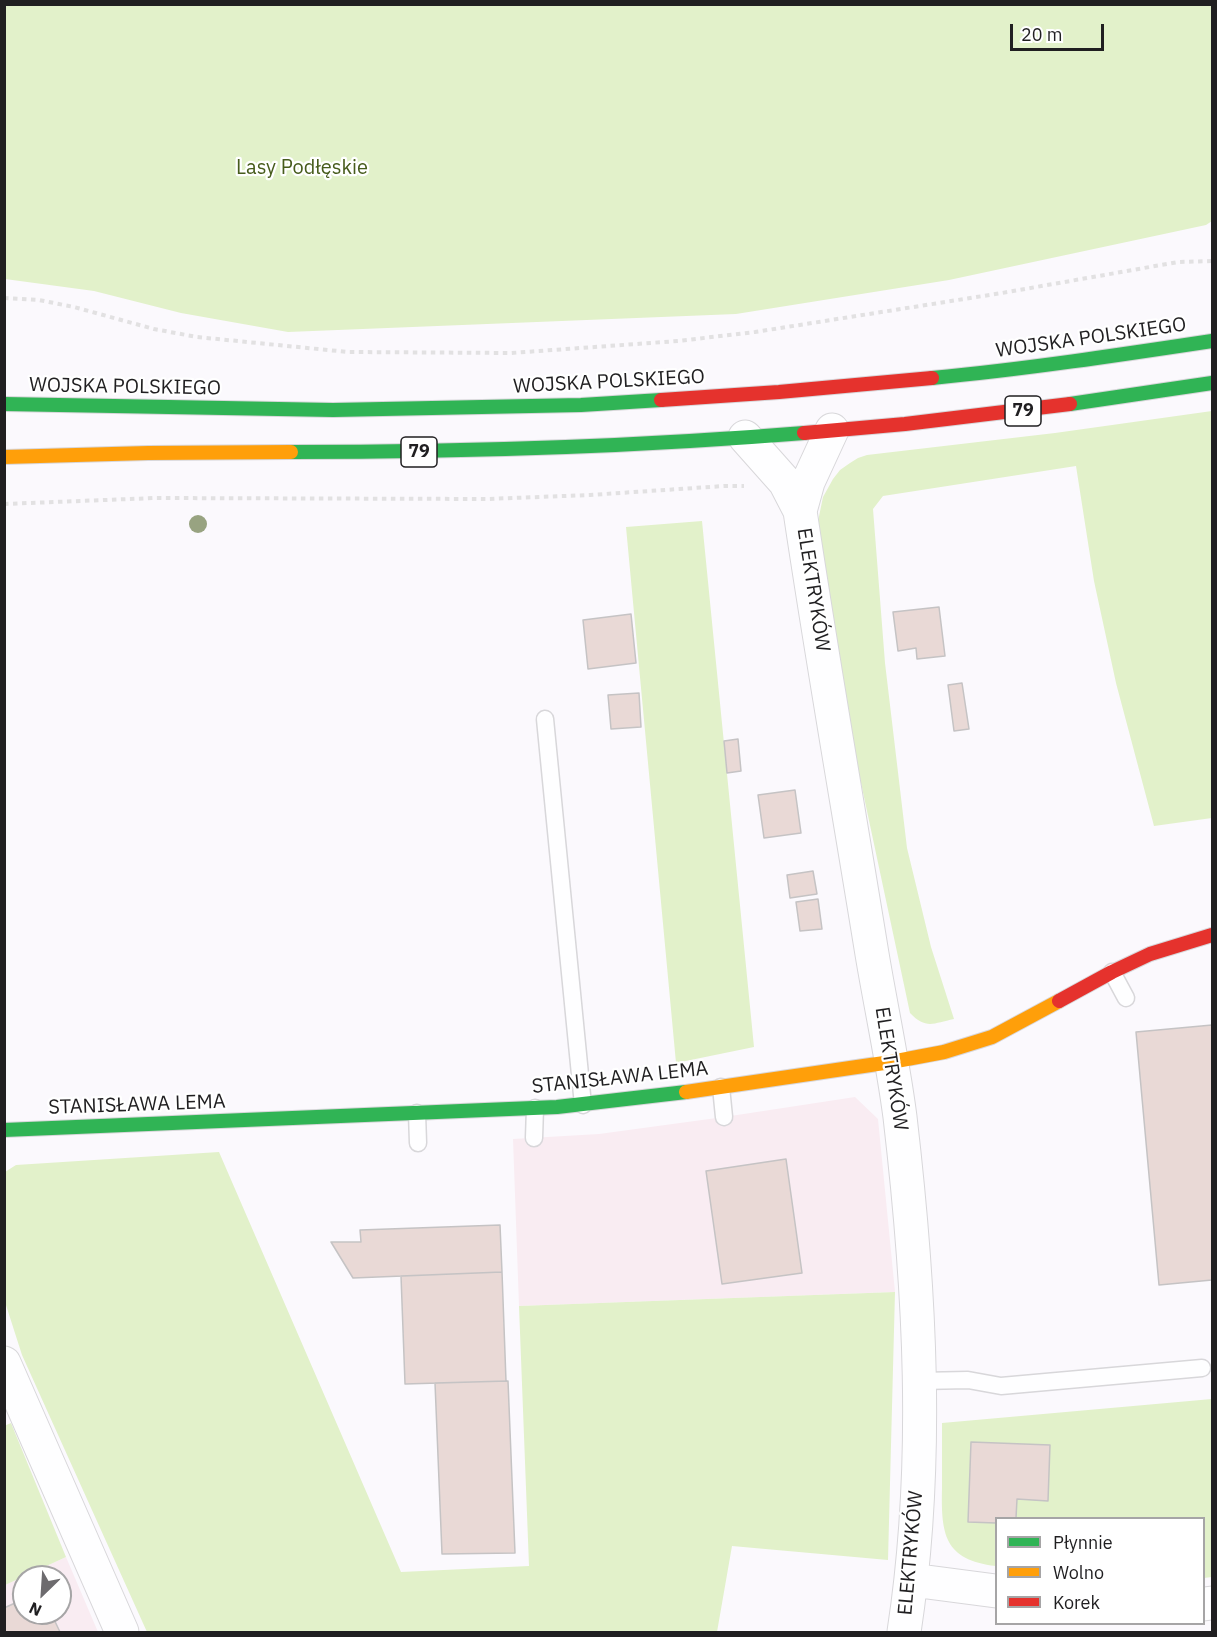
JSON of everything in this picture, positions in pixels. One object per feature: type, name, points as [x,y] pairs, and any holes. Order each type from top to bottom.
[{"type":"main road","name":"WOJSKA POLSKIEGO","points":[[4,404],[333,410],[581,405],[779,392],[962,375],[1118,356],[1212,340]]},
{"type":"main road","name":"79","points":[[4,457],[165,453],[373,453],[606,446],[745,437],[970,417],[1072,405],[1212,383]]},
{"type":"main road","name":"STANISŁAWA LEMA","points":[[4,1130],[583,1105],[891,1062],[944,1052],[992,1037],[1150,954],[1212,935]]},
{"type":"street","name":"ELEKTRYKÓW","points":[[800,511],[808,482],[832,430]]},
{"type":"street","name":"ELEKTRYKÓW","points":[[745,437],[785,482],[800,511],[900,1115],[916,1283],[920,1381],[917,1515],[912,1580],[904,1632]]},
{"type":"street","points":[[4,1363],[122,1632]]},
{"type":"street","points":[[912,1580],[995,1591]]},
{"type":"lane","points":[[545,719],[583,1105]]},
{"type":"lane","points":[[1112,972],[1126,998]]},
{"type":"lane","points":[[721,1087],[724,1117]]},
{"type":"lane","points":[[534,1138],[535,1108]]},
{"type":"lane","points":[[417,1113],[418,1143]]},
{"type":"lane","points":[[920,1381],[968,1380],[1001,1386],[1202,1368]]},
{"type":"path","points":[[4,298],[39,300],[74,307],[154,329],[197,337],[348,352],[511,353],[678,341],[755,332],[991,295],[1178,262],[1212,261]]},
{"type":"path","points":[[4,504],[155,498],[487,499],[744,486]]},
{"type":"shaded area","points":[[855,1097],[878,1119],[895,1292],[519,1306],[513,1139],[599,1134]]},
{"type":"shaded area","points":[[66,1557],[69,1565],[48,1565]]},
{"type":"shaded area","points":[[72,1571],[98,1632],[5,1632],[4,1585],[12,1581],[12,1625],[72,1625]]},
{"type":"green space","name":"Lasy Podłęskie","points":[[5,4],[1212,5],[1212,221],[1206,225],[949,280],[736,314],[288,332],[181,313],[94,291],[5,279]]},
{"type":"green space","points":[[1212,411],[1212,818],[1154,826],[1116,683],[1094,581],[1076,466],[883,496],[873,509],[885,663],[907,848],[931,947],[954,1019],[930,1024],[921,1022],[910,1013],[841,689],[817,526],[823,497],[840,470],[867,455],[1055,433]]},
{"type":"green space","points":[[702,521],[754,1047],[676,1063],[626,527]]},
{"type":"green space","points":[[219,1152],[401,1572],[529,1566],[519,1306],[895,1292],[888,1560],[732,1546],[717,1632],[147,1632],[22,1355],[5,1302],[5,1172],[16,1165]]},
{"type":"green space","points":[[1212,1399],[1212,1577],[1205,1578],[1205,1517],[995,1517],[995,1566],[965,1558],[949,1542],[945,1531],[942,1504],[942,1423]]},
{"type":"green space","points":[[11,1423],[66,1557],[49,1565],[12,1565],[12,1582],[5,1585],[4,1426]]},
{"type":"building","points":[[939,607],[945,656],[917,659],[916,648],[898,651],[893,612]]},
{"type":"building","points":[[631,614],[636,663],[588,669],[583,620]]},
{"type":"building","points":[[962,683],[969,729],[954,731],[948,685]]},
{"type":"building","points":[[639,693],[641,727],[611,729],[608,695]]},
{"type":"building","points":[[738,739],[741,771],[727,773],[724,741]]},
{"type":"building","points":[[795,790],[801,833],[764,838],[758,795]]},
{"type":"building","points":[[813,871],[817,894],[790,898],[787,875]]},
{"type":"building","points":[[818,899],[822,929],[800,931],[796,902]]},
{"type":"building","points":[[1212,1025],[1212,1280],[1159,1285],[1136,1032]]},
{"type":"building","points":[[786,1159],[802,1273],[722,1284],[706,1171]]},
{"type":"building","points":[[500,1225],[502,1272],[353,1278],[331,1242],[361,1242],[360,1230]]},
{"type":"building","points":[[502,1272],[506,1381],[405,1384],[401,1276]]},
{"type":"building","points":[[508,1381],[515,1553],[442,1554],[435,1383]]},
{"type":"building","points":[[971,1442],[1050,1445],[1048,1501],[1017,1499],[1016,1517],[995,1517],[995,1523],[968,1522]]},
{"type":"building","points":[[12,1604],[12,1625],[57,1625],[60,1632],[4,1632],[4,1608]]},
{"type":"traffic: fast","points":[[932,378],[1037,366],[1212,341]]},
{"type":"traffic: fast","points":[[1070,404],[1212,383]]},
{"type":"traffic: fast","points":[[4,404],[333,410],[581,405],[661,400]]},
{"type":"traffic: fast","points":[[291,452],[548,448],[804,433]]},
{"type":"traffic: fast","points":[[4,1130],[557,1107],[686,1092]]},
{"type":"traffic: slow","points":[[4,457],[291,452]]},
{"type":"traffic: slow","points":[[686,1092],[944,1052],[992,1037],[1059,1001]]},
{"type":"traffic: jam","points":[[661,400],[932,378]]},
{"type":"traffic: jam","points":[[804,433],[905,424],[1070,404]]},
{"type":"traffic: jam","points":[[1059,1001],[1150,954],[1212,935]]}]
